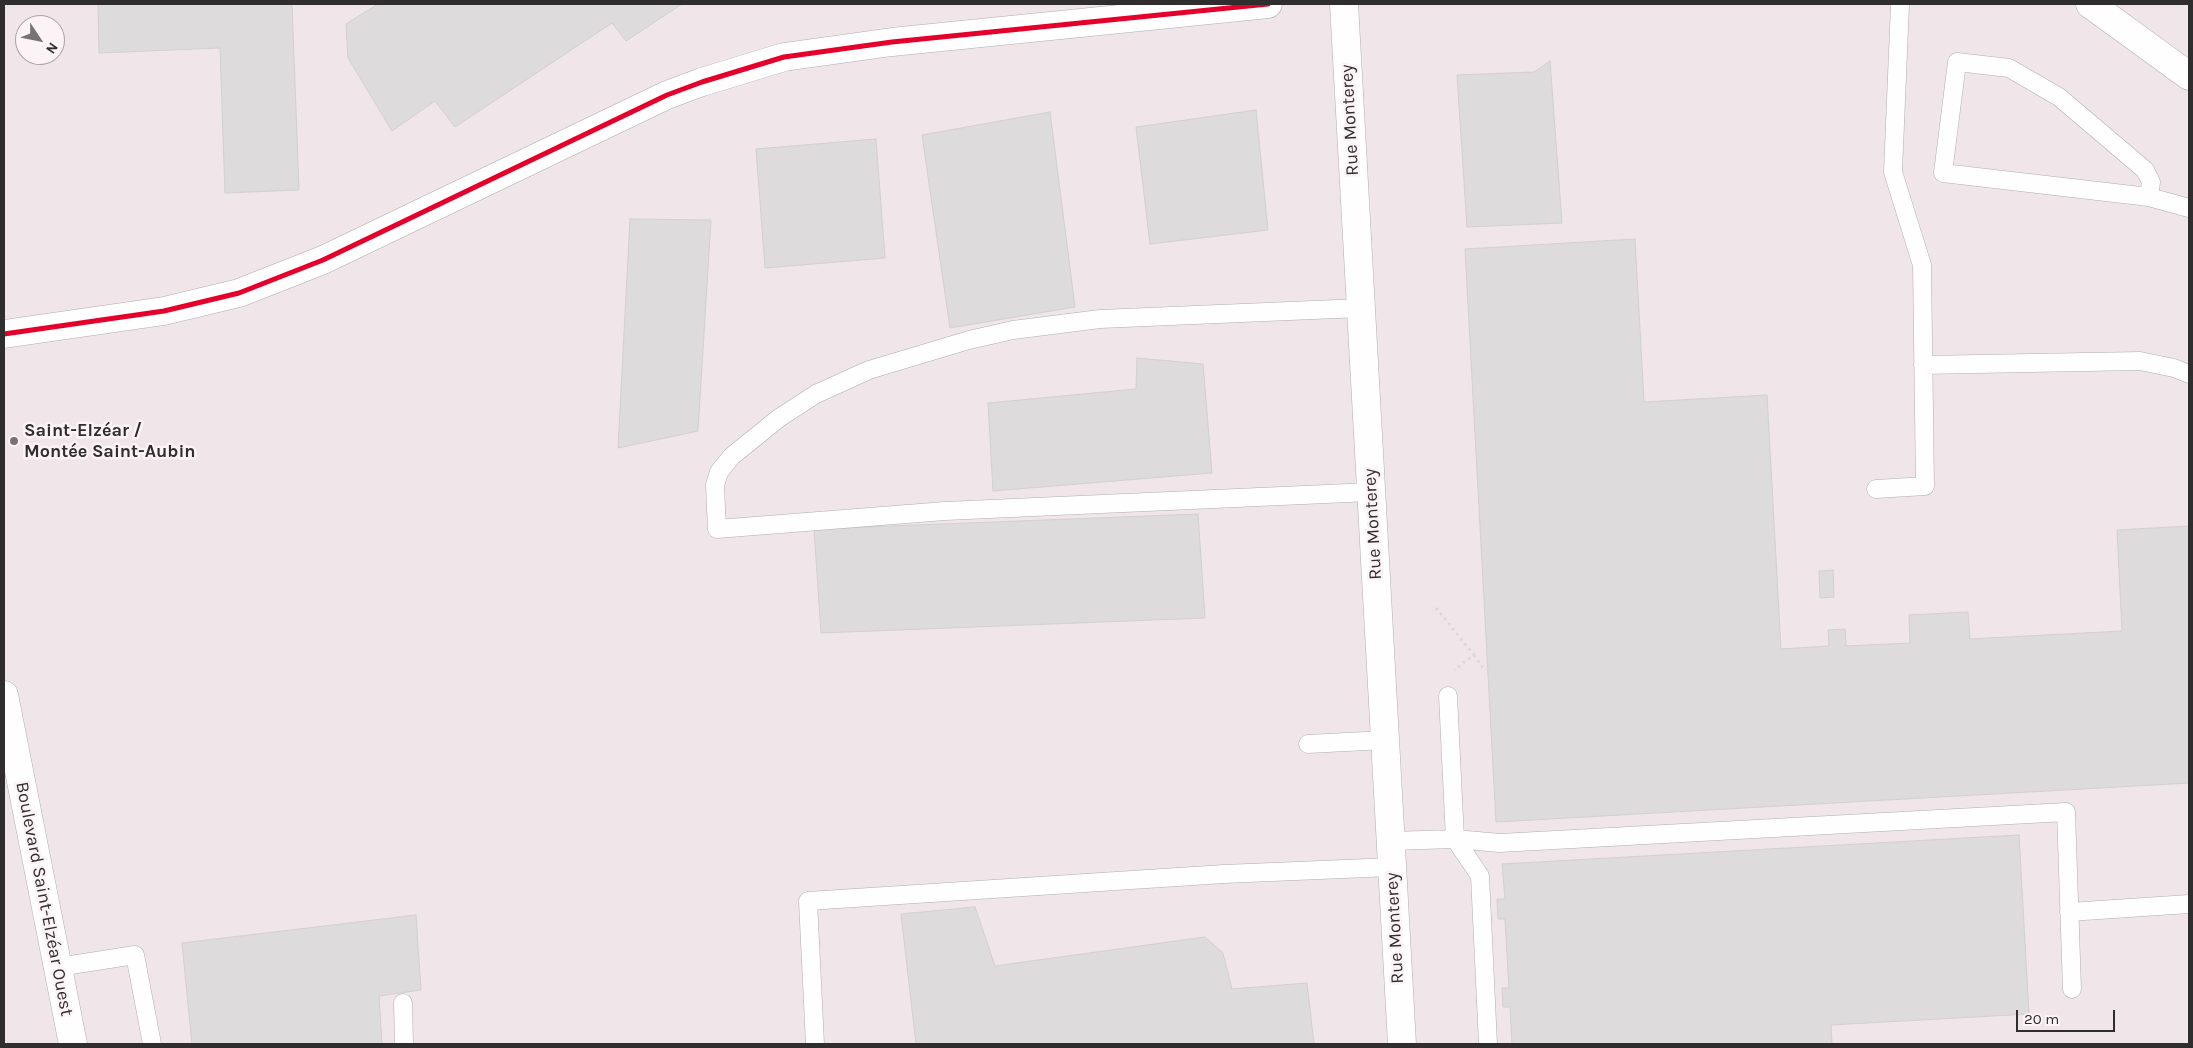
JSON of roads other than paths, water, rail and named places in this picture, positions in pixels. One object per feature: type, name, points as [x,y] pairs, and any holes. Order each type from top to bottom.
[{"type":"street","points":[[4,334],[164,311],[239,293],[324,260],[667,95],[702,82],[784,57],[897,42],[1268,4]]},
{"type":"street","name":"Rue Monterey","points":[[1344,4],[1402,1044]]},
{"type":"street","points":[[2090,4],[2189,76]]},
{"type":"street","name":"Boulevard Saint-Elzéar Ouest","points":[[4,695],[73,1044]]},
{"type":"lane","points":[[1876,489],[1925,486],[1922,265],[1893,172],[1900,4]]},
{"type":"lane","points":[[2149,197],[2151,182],[2145,170],[2058,97],[2009,68],[1957,62],[1943,173],[2149,197],[2189,208]]},
{"type":"lane","points":[[1361,308],[1100,319],[1032,327],[968,340],[869,370],[816,394],[779,418],[732,456],[719,472],[715,485],[717,529],[945,511],[1371,492]]},
{"type":"lane","points":[[1923,365],[2140,361],[2174,368],[2189,374]]},
{"type":"lane","points":[[1448,696],[1455,839],[1480,876],[1488,1044]]},
{"type":"lane","points":[[1308,744],[1385,740]]},
{"type":"lane","points":[[1390,841],[1455,839],[1500,843],[2066,812],[2072,989]]},
{"type":"lane","points":[[815,1044],[808,901],[1224,874],[1392,868]]},
{"type":"lane","points":[[2069,912],[2189,904]]},
{"type":"lane","points":[[58,967],[135,955],[152,1044]]},
{"type":"lane","points":[[403,1003],[404,1044]]},
{"type":"place","name":"Saint-Elzéar / Montée Saint-Aubin","points":[[14,441]]}]
